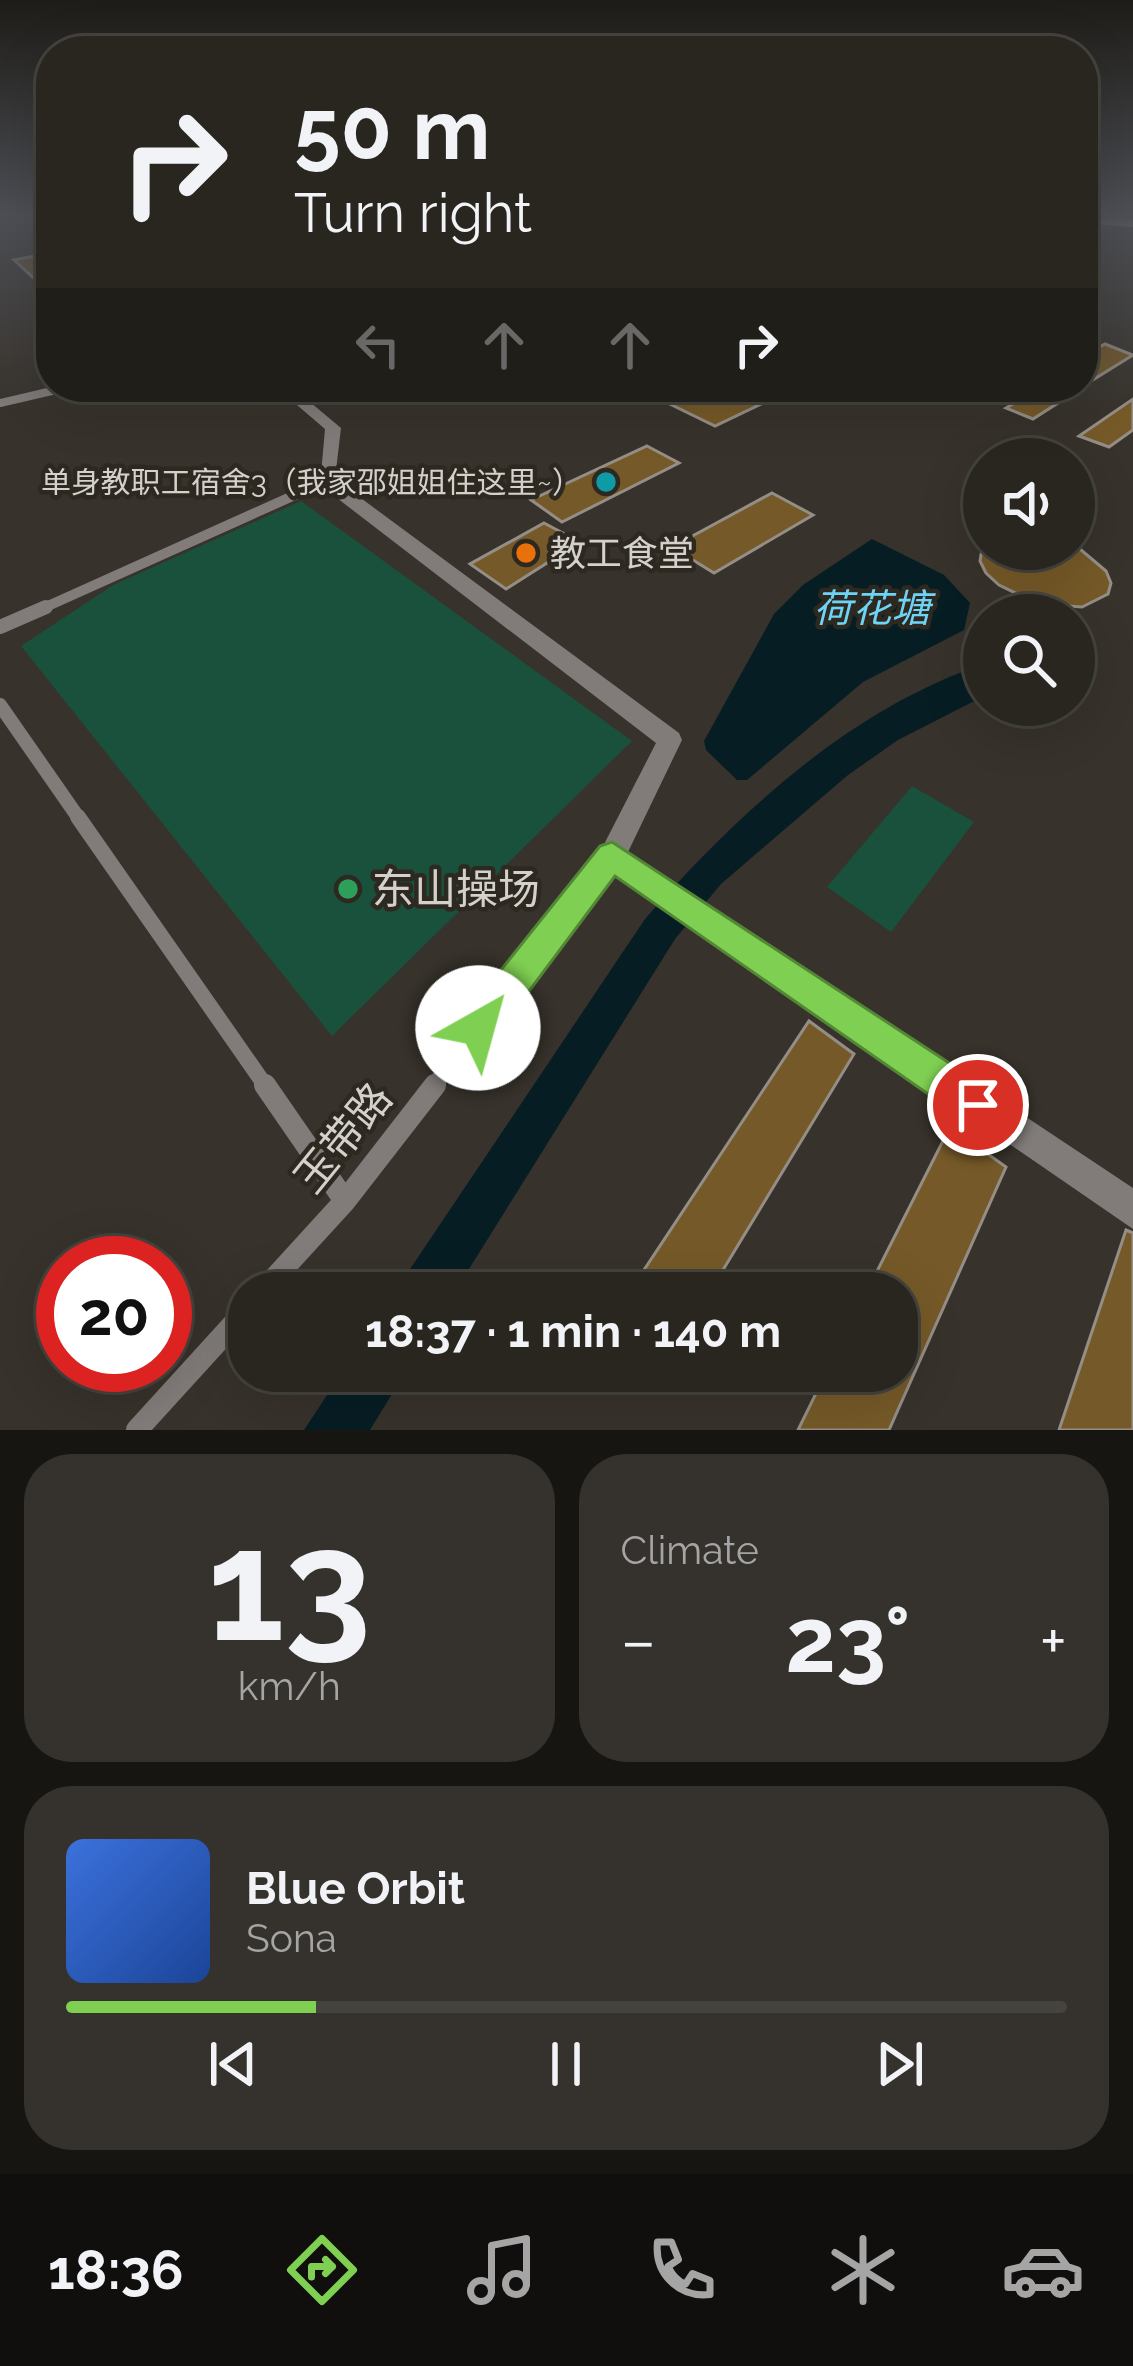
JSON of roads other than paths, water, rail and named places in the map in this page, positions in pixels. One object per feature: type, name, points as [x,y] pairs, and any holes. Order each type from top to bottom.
[{"type":"street","points":[[301,402],[333,428],[326,481],[670,740],[612,856],[1133,1210]]},
{"type":"lane","points":[[0,403],[36,395]]},
{"type":"lane","points":[[0,628],[326,481]]},
{"type":"lane","points":[[0,705],[345,1201]]},
{"type":"lane","name":"玉带路","points":[[280,1272],[345,1201],[612,856]]},
{"type":"lane","points":[[137,1430],[228,1329]]},
{"type":"water","name":"荷花塘","points":[[872,539],[944,575],[963,595],[963,631],[863,682],[747,780],[737,780],[706,750],[704,741],[774,614],[803,585]]},
{"type":"water","points":[[963,673],[963,707],[898,740],[848,775],[721,884],[675,939],[467,1272],[408,1272],[645,919],[718,841],[799,769],[887,708]]},
{"type":"water","points":[[329,1392],[393,1392],[370,1430],[304,1430]]},
{"type":"place","name":"单身教职工宿舍3（我家邵姐姐住这里~）","points":[[606,482]]},
{"type":"place","name":"教工食堂","points":[[526,553]]},
{"type":"place","name":"东山操场","points":[[348,889]]}]
